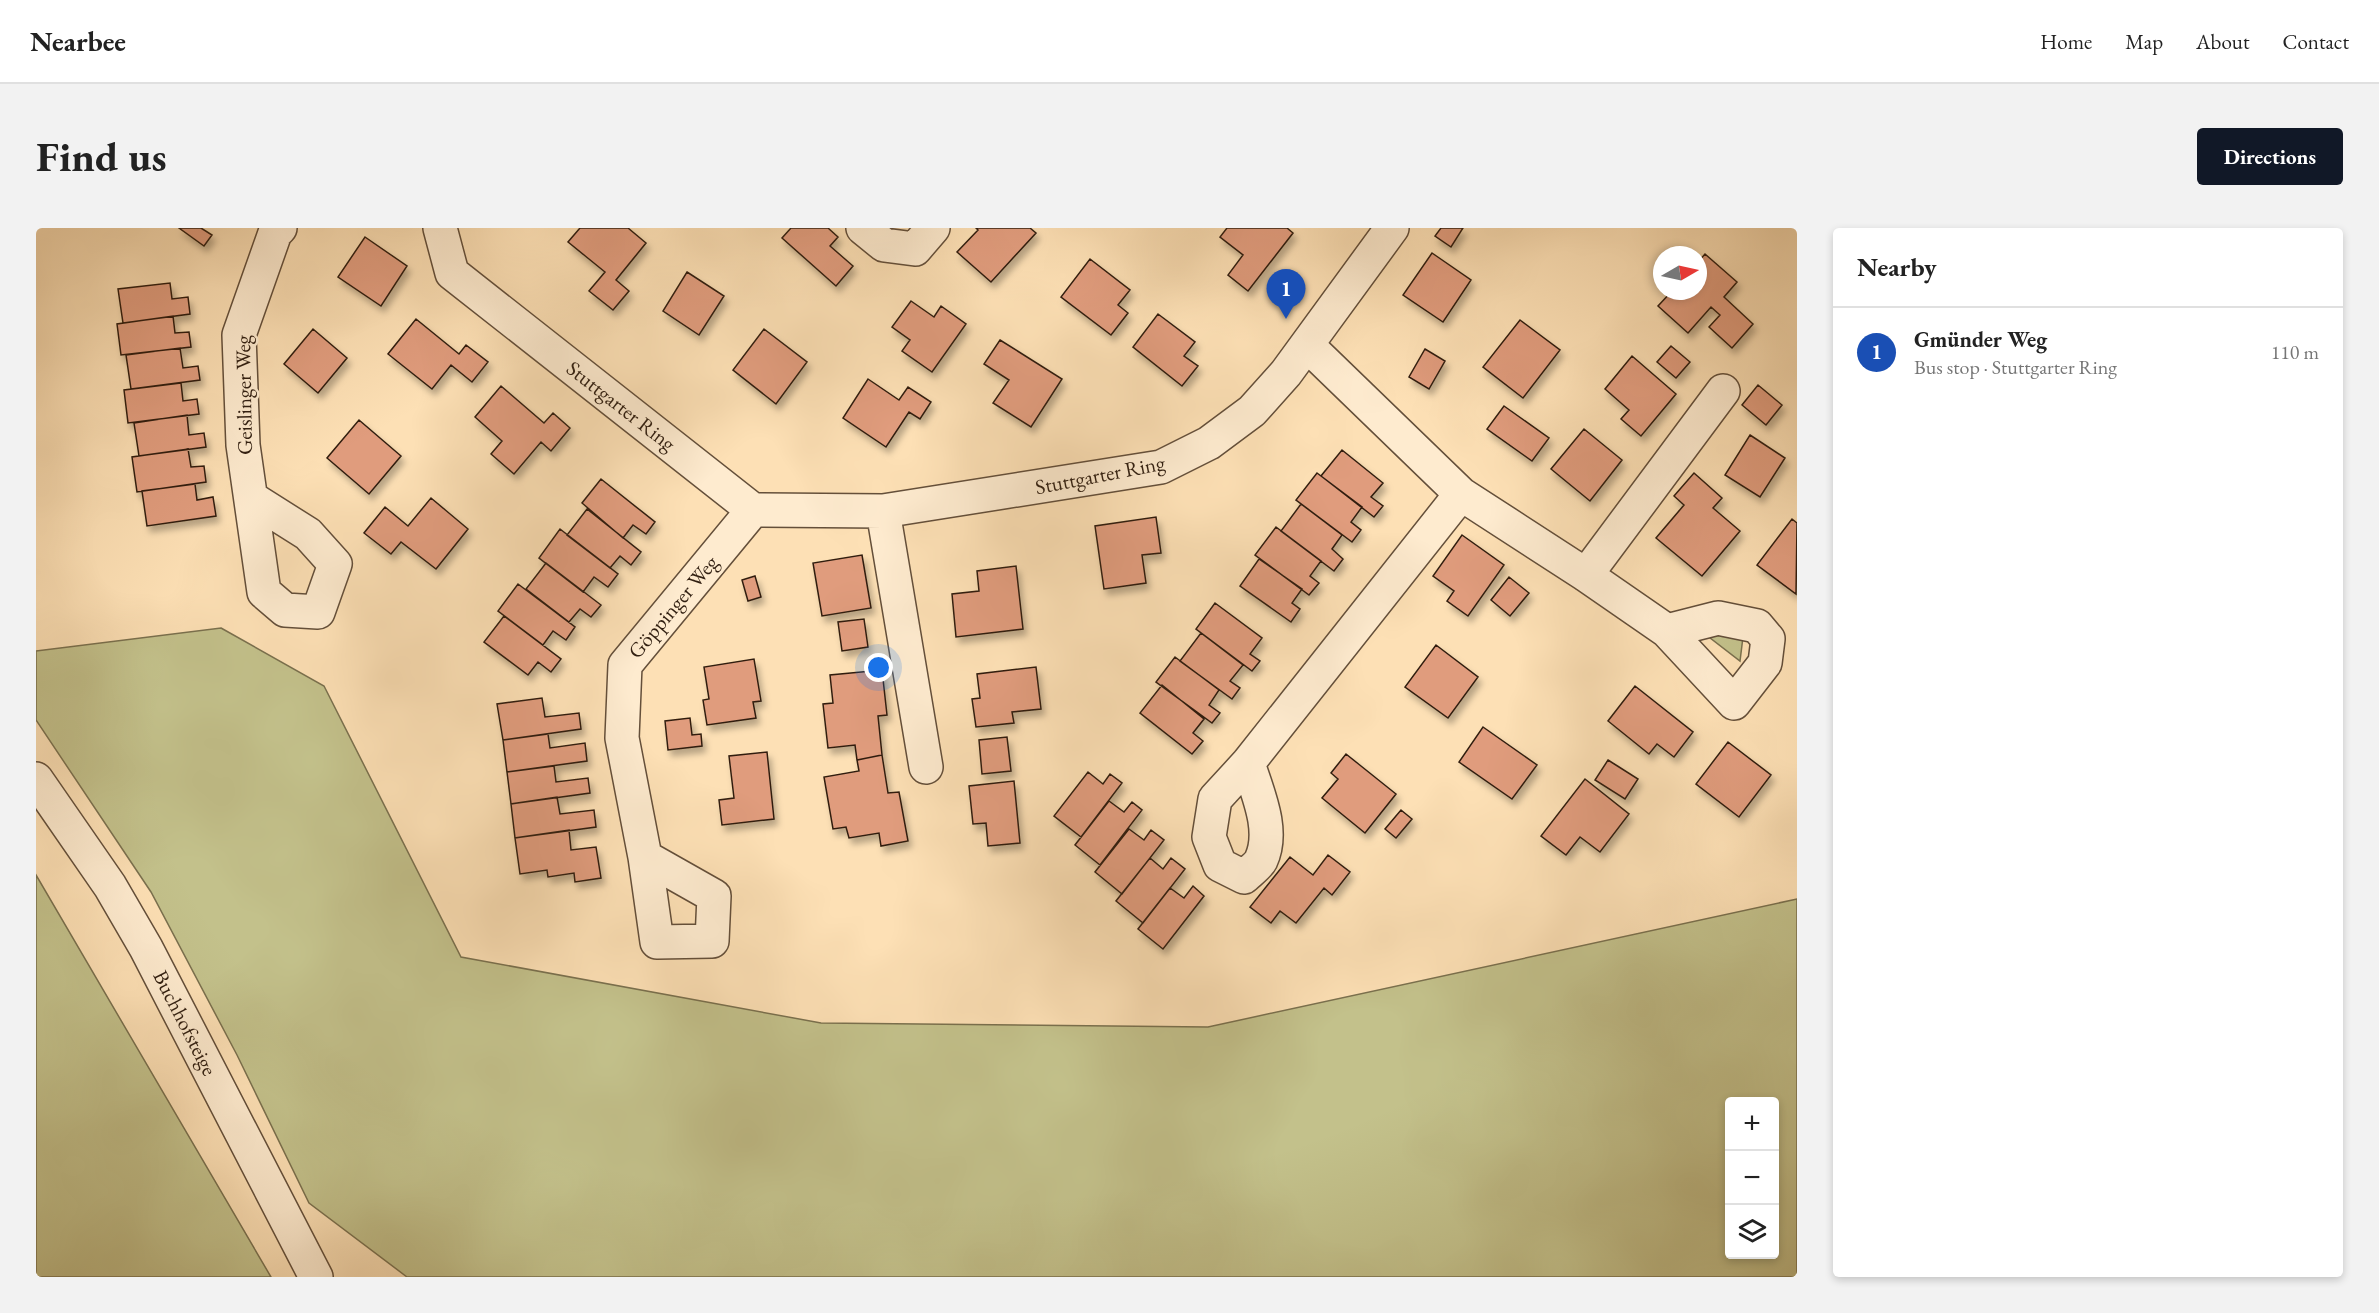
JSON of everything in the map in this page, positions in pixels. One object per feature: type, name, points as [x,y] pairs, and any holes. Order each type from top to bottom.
[{"type":"street","name":"Geislinger Weg","points":[[251,498],[243,445],[239,335],[275,233],[280,228]]},
{"type":"street","name":"Stuttgarter Ring","points":[[441,228],[452,273],[753,510],[883,511],[1161,468],[1209,443],[1252,411],[1286,373],[1392,228]]},
{"type":"street","points":[[863,228],[884,245],[915,249],[933,228]]},
{"type":"street","points":[[1307,345],[1461,494],[1587,575],[1667,631]]},
{"type":"street","points":[[1587,575],[1723,391]]},
{"type":"street","points":[[1248,763],[1461,494]]},
{"type":"street","name":"Göppinger Weg","points":[[645,857],[622,738],[625,665],[753,510]]},
{"type":"street","points":[[883,511],[926,767]]},
{"type":"street","name":"Buchhofsteige","points":[[36,779],[110,886],[146,948],[316,1277]]},
{"type":"shaded area","points":[[221,628],[324,686],[461,957],[821,1023],[1208,1027],[1797,899],[1797,1277],[407,1277],[309,1203],[237,1055],[151,892],[36,720],[36,651]]},
{"type":"shaded area","points":[[1744,629],[1740,661],[1705,634]]},
{"type":"shaded area","points":[[36,875],[271,1277],[36,1277]]},
{"type":"building","points":[[179,228],[201,228],[212,235],[204,246]]},
{"type":"building","points":[[580,228],[628,228],[646,243],[616,280],[629,291],[613,310],[589,291],[605,272],[568,242]]},
{"type":"building","points":[[791,228],[828,228],[838,237],[830,246],[853,266],[836,286],[782,238]]},
{"type":"building","points":[[976,228],[1030,228],[1036,233],[991,282],[957,252],[978,230]]},
{"type":"building","points":[[1227,228],[1287,228],[1293,233],[1248,291],[1228,275],[1243,255],[1220,237]]},
{"type":"building","points":[[1441,228],[1463,228],[1451,247],[1435,236]]},
{"type":"building","points":[[365,237],[407,266],[381,306],[338,277]]},
{"type":"building","points":[[1432,253],[1471,280],[1443,322],[1403,295]]},
{"type":"building","points":[[1707,256],[1737,282],[1724,297],[1753,324],[1732,348],[1709,327],[1720,315],[1711,307],[1688,333],[1658,306],[1664,300],[1707,300]]},
{"type":"building","points":[[1090,259],[1130,290],[1118,305],[1128,313],[1111,335],[1061,297]]},
{"type":"building","points":[[687,272],[724,296],[699,335],[663,311]]},
{"type":"building","points":[[170,283],[172,299],[188,297],[190,314],[123,323],[118,289]]},
{"type":"building","points":[[911,301],[934,317],[941,306],[966,324],[932,372],[902,351],[910,340],[892,327]]},
{"type":"building","points":[[1158,314],[1195,342],[1184,356],[1198,366],[1182,386],[1133,347]]},
{"type":"building","points":[[173,316],[175,333],[189,332],[191,347],[121,355],[117,324]]},
{"type":"building","points":[[416,319],[459,354],[466,345],[488,362],[472,382],[451,365],[432,389],[388,354]]},
{"type":"building","points":[[1520,320],[1560,350],[1523,398],[1483,367]]},
{"type":"building","points":[[313,329],[347,358],[318,393],[284,364]]},
{"type":"building","points":[[764,329],[807,362],[776,404],[733,370]]},
{"type":"building","points":[[1000,340],[1062,379],[1031,427],[993,403],[1009,380],[984,364]]},
{"type":"building","points":[[1671,346],[1690,362],[1676,378],[1657,362]]},
{"type":"building","points":[[180,348],[183,368],[198,366],[200,380],[131,389],[126,355]]},
{"type":"building","points":[[1425,349],[1445,361],[1429,389],[1409,377]]},
{"type":"building","points":[[1632,356],[1676,394],[1641,436],[1621,419],[1629,410],[1605,389]]},
{"type":"building","points":[[868,379],[899,400],[908,387],[931,402],[920,419],[909,412],[886,447],[843,418]]},
{"type":"building","points":[[181,383],[183,401],[197,399],[199,414],[128,423],[124,390]]},
{"type":"building","points":[[1758,385],[1782,405],[1766,425],[1742,405]]},
{"type":"building","points":[[501,386],[544,423],[553,413],[570,428],[551,451],[541,442],[514,474],[491,454],[502,441],[475,417]]},
{"type":"building","points":[[1504,406],[1549,438],[1532,461],[1487,429]]},
{"type":"building","points":[[187,415],[189,435],[204,433],[206,447],[139,456],[134,423]]},
{"type":"building","points":[[359,420],[401,456],[369,494],[327,458]]},
{"type":"building","points":[[1584,429],[1622,460],[1590,501],[1551,469]]},
{"type":"building","points":[[1750,435],[1785,458],[1760,497],[1725,475]]},
{"type":"building","points":[[188,449],[191,467],[204,466],[206,482],[137,492],[132,457]]},
{"type":"building","points":[[1342,450],[1383,483],[1371,497],[1383,506],[1374,517],[1321,476]]},
{"type":"building","points":[[1317,473],[1362,507],[1351,522],[1361,530],[1352,542],[1296,500]]},
{"type":"building","points":[[1694,473],[1722,498],[1713,508],[1740,531],[1702,576],[1656,538],[1684,505],[1674,496]]},
{"type":"building","points":[[601,479],[655,522],[646,534],[633,525],[623,538],[582,503]]},
{"type":"building","points":[[195,484],[197,500],[213,497],[216,516],[147,526],[142,491]]},
{"type":"building","points":[[431,498],[468,529],[436,569],[401,542],[391,554],[364,533],[385,507],[408,526]]},
{"type":"building","points":[[1301,504],[1342,535],[1332,549],[1343,559],[1334,571],[1281,531]]},
{"type":"building","points":[[587,509],[641,552],[631,565],[620,556],[610,568],[567,535]]},
{"type":"building","points":[[1156,517],[1161,553],[1142,555],[1146,583],[1104,589],[1095,526]]},
{"type":"building","points":[[1792,519],[1797,523],[1796,594],[1757,565]]},
{"type":"building","points":[[1276,527],[1321,561],[1310,576],[1319,583],[1309,595],[1255,555]]},
{"type":"building","points":[[560,529],[618,574],[608,587],[594,577],[583,592],[539,558]]},
{"type":"building","points":[[1462,535],[1504,565],[1468,616],[1447,601],[1454,591],[1433,576]]},
{"type":"building","points":[[862,555],[871,608],[822,616],[813,563]]},
{"type":"building","points":[[1259,559],[1302,589],[1292,603],[1300,609],[1291,622],[1240,586]]},
{"type":"building","points":[[546,563],[601,605],[591,617],[580,609],[569,622],[526,589]]},
{"type":"building","points":[[1016,566],[1023,629],[956,637],[952,594],[979,591],[977,571]]},
{"type":"building","points":[[755,576],[761,597],[748,601],[742,580]]},
{"type":"building","points":[[1509,577],[1529,593],[1510,616],[1491,600]]},
{"type":"building","points":[[518,584],[575,627],[566,640],[553,631],[543,645],[498,611]]},
{"type":"building","points":[[1215,603],[1262,638],[1250,654],[1260,661],[1252,671],[1196,629]]},
{"type":"building","points":[[504,616],[561,659],[551,672],[538,662],[528,675],[484,642]]},
{"type":"building","points":[[864,619],[868,647],[842,651],[838,622]]},
{"type":"building","points":[[1201,633],[1243,665],[1230,681],[1240,688],[1232,699],[1180,661]]},
{"type":"building","points":[[1436,645],[1478,677],[1448,718],[1405,687]]},
{"type":"building","points":[[1175,657],[1219,690],[1209,705],[1220,713],[1212,723],[1156,682]]},
{"type":"building","points":[[754,659],[761,701],[753,702],[756,718],[707,725],[703,700],[709,699],[704,667]]},
{"type":"building","points":[[1036,667],[1041,709],[1012,712],[1014,723],[976,727],[972,699],[980,698],[977,674]]},
{"type":"building","points":[[882,670],[887,715],[878,716],[882,755],[857,760],[855,745],[828,748],[823,704],[833,703],[830,675]]},
{"type":"building","points":[[1162,685],[1204,719],[1193,733],[1203,741],[1192,754],[1140,713]]},
{"type":"building","points":[[1635,686],[1693,732],[1674,757],[1657,744],[1649,754],[1608,721]]},
{"type":"building","points":[[542,698],[545,717],[579,713],[581,729],[503,740],[497,704]]},
{"type":"building","points":[[690,718],[692,735],[701,734],[702,746],[668,750],[665,721]]},
{"type":"building","points":[[1483,727],[1537,765],[1512,799],[1459,762]]},
{"type":"building","points":[[548,734],[550,748],[585,743],[587,761],[507,772],[503,740]]},
{"type":"building","points":[[1007,737],[1011,771],[982,774],[979,740]]},
{"type":"building","points":[[1728,742],[1771,775],[1739,817],[1696,784]]},
{"type":"building","points":[[767,752],[774,819],[722,825],[719,800],[734,798],[729,756]]},
{"type":"building","points":[[1346,754],[1396,794],[1365,833],[1322,798],[1338,779],[1331,773]]},
{"type":"building","points":[[882,755],[888,793],[899,792],[908,841],[881,846],[879,833],[849,838],[846,827],[833,829],[824,777],[859,771],[857,760]]},
{"type":"building","points":[[1608,760],[1638,779],[1625,799],[1595,780]]},
{"type":"building","points":[[554,766],[556,782],[588,778],[590,793],[511,804],[507,772]]},
{"type":"building","points":[[1088,772],[1103,784],[1110,774],[1122,783],[1081,837],[1054,816]]},
{"type":"building","points":[[1585,779],[1629,814],[1600,852],[1580,837],[1566,855],[1541,836]]},
{"type":"building","points":[[1014,781],[1020,843],[988,846],[986,823],[973,824],[969,786]]},
{"type":"building","points":[[557,797],[560,814],[594,810],[596,827],[515,838],[511,804]]},
{"type":"building","points":[[1109,801],[1124,812],[1132,802],[1142,810],[1100,865],[1075,845]]},
{"type":"building","points":[[1401,810],[1412,819],[1396,838],[1385,829]]},
{"type":"building","points":[[1129,829],[1144,840],[1151,830],[1164,840],[1122,894],[1095,872]]},
{"type":"building","points":[[569,830],[571,850],[596,847],[601,878],[575,882],[574,873],[548,877],[547,870],[520,874],[515,838]]},
{"type":"building","points":[[1328,855],[1350,872],[1332,895],[1324,888],[1296,923],[1280,911],[1271,923],[1250,907],[1290,857],[1313,875]]},
{"type":"building","points":[[1150,858],[1163,869],[1171,858],[1185,869],[1143,923],[1116,901]]},
{"type":"building","points":[[1193,886],[1204,896],[1163,949],[1138,929],[1170,888],[1184,898]]},
{"type":"place","name":"Gmünder Weg","points":[[1286,319]]}]
